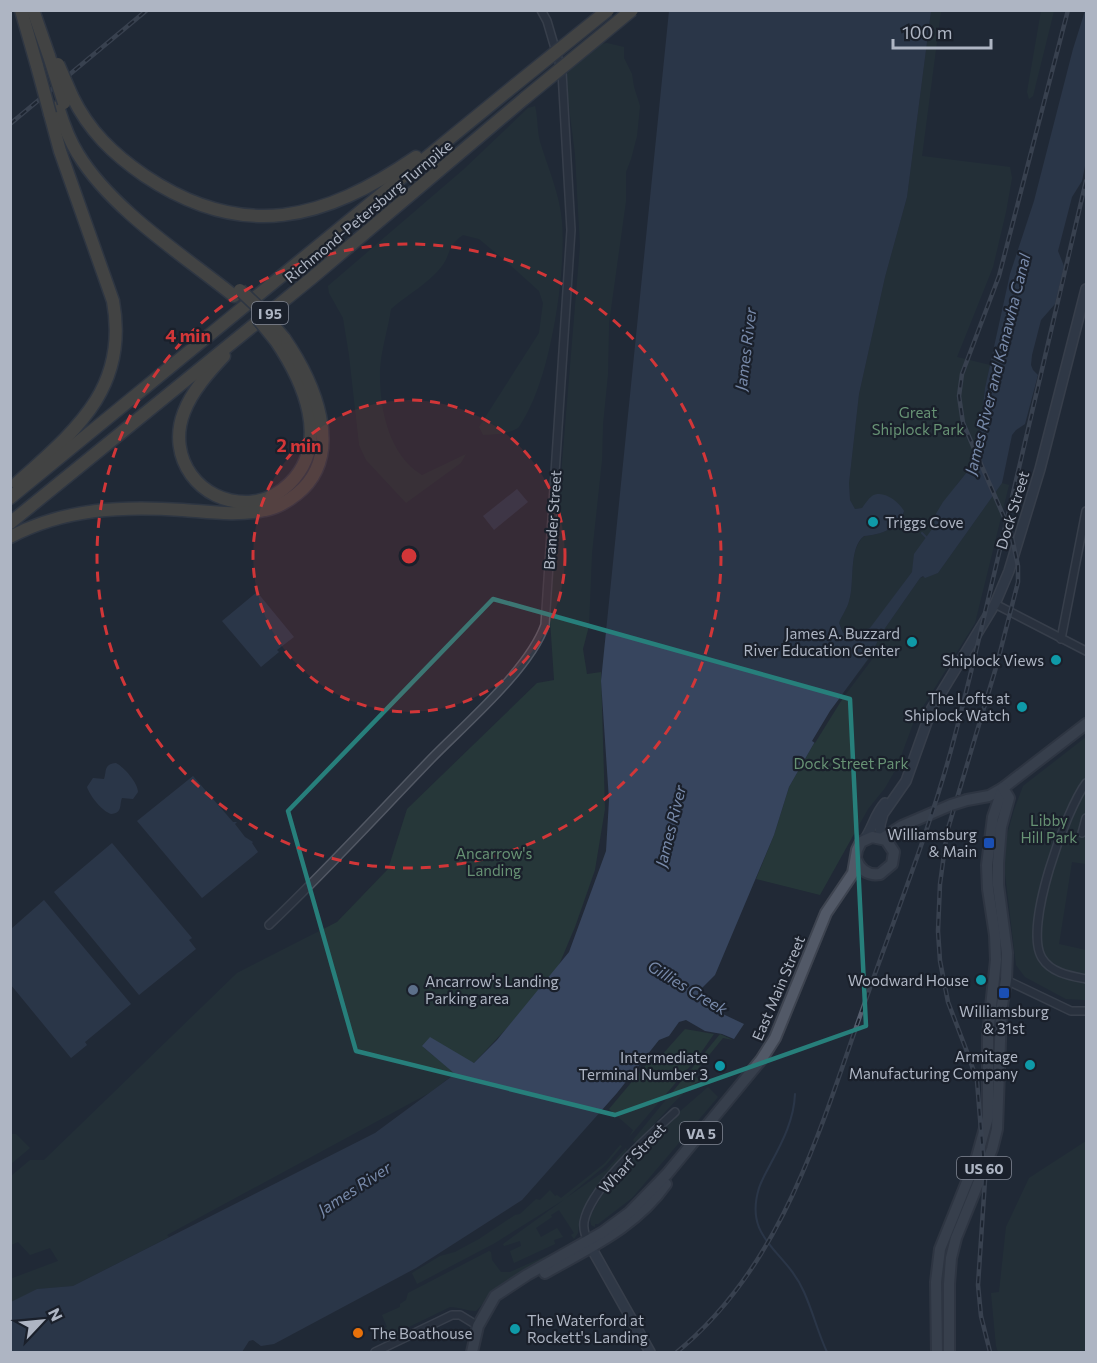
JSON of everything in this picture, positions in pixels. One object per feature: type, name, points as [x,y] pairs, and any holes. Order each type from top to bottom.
[{"type":"highway","points":[[10,537],[54,519],[97,510],[146,508],[237,513],[266,510],[288,501],[307,485],[315,474],[322,435],[320,413],[311,385],[300,363],[257,318],[237,293],[142,223],[107,191],[76,152],[45,59],[23,10]]},
{"type":"highway","points":[[10,489],[62,442],[90,410],[109,375],[116,351],[117,327],[113,301],[68,173],[61,105],[45,59],[33,10]]},
{"type":"highway","name":"Richmond-Petersburg Turnpike","points":[[10,498],[608,10]]},
{"type":"highway","name":"Richmond-Petersburg Turnpike","points":[[10,523],[292,294],[632,10]]},
{"type":"highway","points":[[61,105],[84,119],[100,140],[122,160],[180,196],[200,205],[232,214],[262,217],[304,212],[329,205],[351,195],[400,167],[489,106]]},
{"type":"highway","points":[[280,340],[307,403],[311,429],[306,459],[287,486],[268,498],[251,502],[222,499],[198,483],[184,462],[179,435],[184,411],[202,382],[221,359],[292,294]]},
{"type":"main road","name":"Dock Street","points":[[865,839],[876,813],[898,785],[936,702],[995,604],[1009,571],[1040,470],[1086,289]]},
{"type":"main road","name":"Dock Street","points":[[882,838],[882,817],[906,781],[926,724]]},
{"type":"main road","points":[[882,838],[902,826],[951,805],[989,796],[1004,788],[1086,724]]},
{"type":"main road","name":"US 60","points":[[949,1353],[951,1258],[956,1238],[992,1149],[997,1129],[1001,978],[988,889],[987,865],[993,817],[1004,788]]},
{"type":"main road","name":"VA 5","points":[[869,874],[880,874],[889,868],[894,860],[899,837],[912,823]]},
{"type":"main road","points":[[865,839],[882,838],[891,845],[894,852]]},
{"type":"main road","name":"VA 5","points":[[856,858],[858,846],[865,839]]},
{"type":"main road","points":[[856,858],[859,866],[869,874]]},
{"type":"main road","name":"East Main Street","points":[[472,1353],[478,1326],[487,1308],[493,1302],[499,1301],[589,1244],[654,1189],[768,1052],[826,914],[853,873],[856,858]]},
{"type":"main road","name":"East Main Street","points":[[589,1244],[626,1226],[649,1207],[768,1061],[778,1043],[835,908],[854,882],[869,874]]},
{"type":"main road","name":"US 60","points":[[937,1353],[936,1281],[940,1249],[986,1129],[988,1035],[1001,978]]},
{"type":"main road","points":[[589,1244],[650,1353]]},
{"type":"street","name":"Brander Street","points":[[269,925],[310,886],[490,699],[524,660],[545,625],[572,230],[562,72],[547,21],[541,10]]},
{"type":"street","points":[[1061,639],[1086,512]]},
{"type":"street","points":[[995,604],[1086,651]]},
{"type":"street","points":[[1086,783],[1076,798],[1047,874],[1037,936],[1042,957],[1050,967],[1086,979]]},
{"type":"street","points":[[1082,833],[1086,818]]},
{"type":"street","points":[[1001,978],[1071,1011],[1086,1011]]},
{"type":"street","name":"Wharf Street","points":[[589,1244],[584,1231],[584,1222],[600,1190],[628,1158],[675,1112]]},
{"type":"street","points":[[375,1353],[452,1315],[460,1315],[478,1326]]},
{"type":"highlighted area","points":[[493,599],[850,699],[866,1026],[615,1115],[356,1051],[288,811]]},
{"type":"green space","name":"Great Shiplock Park","points":[[931,11],[941,11],[922,156],[1010,167],[1012,178],[993,267],[957,357],[990,365],[978,449],[967,472],[957,484],[912,572],[870,628],[850,634],[844,633],[839,623],[851,594],[856,548],[865,536],[883,532],[894,526],[902,518],[904,512],[871,497],[862,508],[855,509],[850,500],[849,483],[859,394],[885,277],[907,197]]},
{"type":"green space","points":[[1041,11],[1054,11],[1033,96],[1029,99],[1027,92]]},
{"type":"green space","name":"Ancarrow's Landing","points":[[607,43],[624,47],[624,58],[632,74],[640,106],[637,136],[626,172],[626,201],[609,323],[608,374],[592,553],[589,626],[583,649],[587,674],[601,672],[605,809],[595,870],[575,927],[553,979],[474,1063],[423,1047],[455,1073],[431,1092],[167,1235],[169,1237],[73,1286],[37,1289],[11,1303],[10,1279],[58,1261],[50,1248],[30,1255],[18,1242],[11,1245],[11,1176],[30,1160],[44,1160],[237,973],[337,922],[388,869],[407,809],[537,683],[554,680],[550,620],[580,246],[575,154],[565,75],[600,44]]},
{"type":"green space","points":[[535,106],[540,142],[559,202],[563,243],[555,321],[543,373],[535,396],[519,427],[507,433],[483,435],[479,427],[539,333],[543,303],[539,291],[508,263],[479,239],[463,235],[454,243],[442,266],[424,284],[391,309],[382,355],[380,384],[384,414],[394,442],[410,466],[422,475],[466,454],[461,463],[406,503],[366,460],[359,445],[343,318],[329,293],[328,286],[464,169],[528,108]]},
{"type":"green space","name":"Dock Street Park","points":[[1002,483],[1009,485],[975,623],[914,721],[897,767],[885,788],[868,809],[820,895],[756,879],[774,835],[789,787],[841,696],[871,655],[881,634],[920,578],[938,573]]},
{"type":"green space","name":"Libby Hill Park","points":[[1086,737],[1086,864],[1072,862],[1059,944],[1086,950],[1086,1000],[1066,999],[1025,977],[1016,965],[1004,865],[1007,835],[1023,786]]},
{"type":"green space","points":[[685,1029],[714,1034],[698,1057],[629,1137],[633,1130],[609,1109],[656,1053],[660,1057]]},
{"type":"green space","points":[[720,1034],[733,1040],[723,1038],[693,1075],[700,1080],[676,1101],[638,1141],[634,1142],[633,1140]]},
{"type":"green space","points":[[708,1087],[718,1097],[632,1198],[595,1224],[595,1227],[591,1225],[590,1217],[600,1199],[627,1162],[653,1135]]},
{"type":"green space","points":[[11,1134],[16,1134],[30,1148],[11,1164]]},
{"type":"green space","points":[[1086,1141],[1086,1352],[998,1352],[991,1293],[999,1292],[1006,1227],[1029,1178]]},
{"type":"green space","points":[[620,1145],[622,1146],[606,1165],[566,1198],[606,1170],[626,1148],[627,1152],[592,1192],[580,1216],[578,1233],[574,1239],[571,1235],[574,1233],[559,1210],[536,1228],[541,1237],[557,1228],[563,1237],[554,1240],[555,1244],[514,1263],[510,1251],[521,1246],[520,1241],[504,1246],[503,1244],[565,1199],[495,1243],[417,1284],[412,1273],[440,1256],[455,1252],[479,1239],[520,1214],[550,1190],[555,1196],[561,1198],[605,1163]]},
{"type":"green space","points":[[489,1251],[492,1260],[501,1272],[510,1272],[555,1252],[498,1288],[476,1311],[450,1307],[386,1338],[383,1337],[380,1331],[387,1327],[382,1315],[400,1307],[408,1293]]},
{"type":"water","points":[[669,11],[931,11],[907,197],[885,277],[859,394],[849,483],[850,500],[855,509],[862,508],[872,496],[881,494],[895,500],[904,511],[894,526],[883,532],[864,536],[859,542],[854,557],[851,594],[839,623],[843,633],[850,634],[870,628],[912,572],[914,554],[935,525],[934,517],[967,472],[978,449],[985,388],[1010,274],[1034,201],[1073,49],[1086,11],[1086,161],[1082,181],[1072,197],[1058,251],[1064,266],[1055,304],[1041,320],[1032,355],[1031,365],[1038,375],[1025,424],[1012,435],[1002,483],[938,573],[920,578],[881,634],[871,655],[841,696],[789,787],[774,835],[715,975],[698,992],[699,997],[725,1015],[744,1024],[734,1039],[705,1031],[686,1020],[679,1022],[669,1036],[659,1040],[617,1093],[522,1200],[416,1268],[274,1344],[261,1346],[253,1340],[249,1341],[242,1352],[11,1352],[11,1302],[37,1289],[73,1286],[375,1133],[455,1074],[422,1046],[430,1037],[474,1063],[497,1040],[569,952],[606,851],[609,800],[601,681]]},
{"type":"water","points":[[517,489],[528,502],[494,530],[483,516]]},
{"type":"water","points":[[257,592],[294,637],[277,650],[279,652],[261,667],[222,621]]},
{"type":"water","points":[[116,763],[130,776],[138,792],[133,799],[122,798],[119,810],[111,814],[97,803],[87,787],[93,778],[104,779],[107,767]]},
{"type":"water","points":[[193,776],[233,822],[237,822],[235,824],[245,837],[253,842],[258,852],[202,898],[137,821]]},
{"type":"water","points":[[112,843],[192,938],[189,940],[196,949],[139,995],[54,892]]},
{"type":"water","points":[[44,900],[131,1004],[85,1042],[87,1045],[71,1058],[11,985],[11,929]]},
{"type":"pier","points":[[874,652],[876,653],[874,657],[843,698],[815,743],[812,741],[830,711]]},
{"type":"waterway","points":[[922,533],[926,537]]},
{"type":"waterway","name":"Gillies Creek","points":[[795,1094],[793,1112],[787,1130],[759,1188],[756,1206],[757,1220],[761,1233],[787,1265],[804,1292],[827,1352]]},
{"type":"railway","points":[[10,124],[147,10]]},
{"type":"railway","points":[[990,1352],[981,1316],[978,1285],[985,1180],[977,1081],[948,1002],[940,961],[938,931],[940,884],[947,832],[997,664],[1018,582],[1018,566],[1011,533],[963,423],[959,396],[962,374],[999,276],[1068,10]]},
{"type":"railway","points":[[677,1352],[714,1317],[745,1278],[772,1236],[794,1191],[832,1097],[912,871],[945,772],[966,692],[1086,181]]},
{"type":"place","name":"Triggs Cove","points":[[873,522]]},
{"type":"place","name":"James A. Buzzard River Education Center","points":[[912,642]]},
{"type":"place","name":"Shiplock Views","points":[[1056,660]]},
{"type":"place","name":"The Lofts at Shiplock Watch","points":[[1022,707]]},
{"type":"place","name":"Williamsburg & Main","points":[[989,843]]},
{"type":"place","name":"Woodward House","points":[[981,980]]},
{"type":"place","name":"Ancarrow's Landing Parking area","points":[[413,990]]},
{"type":"place","name":"Williamsburg & 31st","points":[[1004,993]]},
{"type":"place","name":"Armitage Manufacturing Company","points":[[1030,1065]]},
{"type":"place","name":"Intermediate Terminal Number 3","points":[[720,1066]]},
{"type":"place","name":"The Waterford at Rockett's Landing","points":[[515,1329]]},
{"type":"place","name":"The Boathouse","points":[[358,1333]]},
{"type":"water label","name":"James River","points":[[745,349]]},
{"type":"water label","name":"James River and Kanawha Canal","points":[[997,364]]},
{"type":"water label","name":"James River","points":[[670,826]]},
{"type":"water label","name":"James River","points":[[354,1188]]}]
